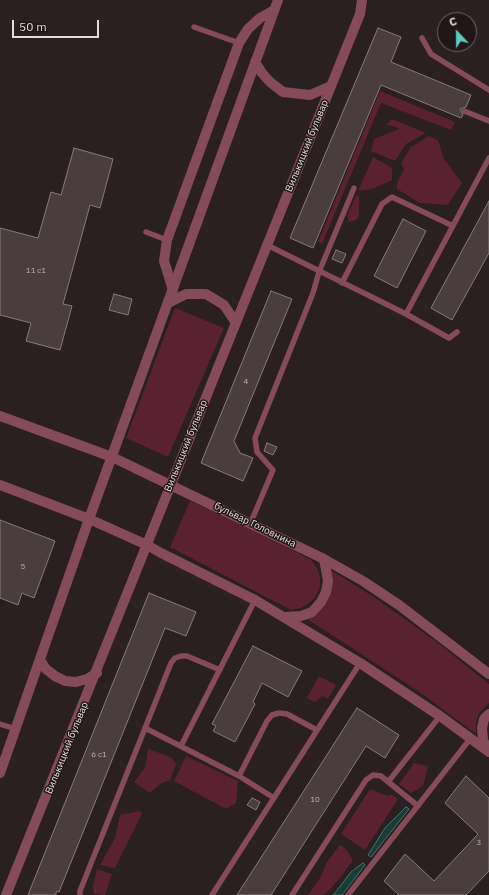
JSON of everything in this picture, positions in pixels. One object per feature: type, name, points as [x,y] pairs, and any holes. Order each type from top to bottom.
[{"type":"street","points":[[0,773],[89,518],[278,0]]},
{"type":"street","name":"Вилькицкий бульвар","points":[[6,894],[97,673],[360,14],[362,0]]},
{"type":"street","points":[[173,290],[164,261],[167,240],[239,43],[248,29],[260,18],[274,10]]},
{"type":"street","points":[[255,62],[270,82],[283,92],[310,95],[331,86]]},
{"type":"street","points":[[168,303],[186,294],[206,294],[224,305],[236,323]]},
{"type":"street","name":"бульвар Головнина","points":[[0,416],[112,456],[252,522],[324,559],[363,581],[399,605],[489,674]]},
{"type":"street","points":[[0,485],[89,518],[147,545],[160,553],[256,600],[360,663],[440,716],[488,751]]},
{"type":"street","points":[[284,617],[301,616],[312,612],[321,602],[326,592],[328,581],[324,559]]},
{"type":"street","points":[[40,660],[46,669],[65,681],[76,682],[87,679],[97,673]]},
{"type":"street","points":[[488,751],[483,740],[482,728],[484,719],[489,714]]},
{"type":"lane","points":[[194,27],[239,43]]},
{"type":"lane","points":[[422,38],[431,54],[489,90]]},
{"type":"lane","points":[[464,111],[489,122]]},
{"type":"lane","points":[[406,314],[489,158]]},
{"type":"lane","points":[[252,522],[273,470],[257,452],[255,438],[313,293],[319,272],[354,188]]},
{"type":"lane","points":[[342,283],[382,204],[392,197],[453,226]]},
{"type":"lane","points":[[146,232],[167,240]]},
{"type":"lane","points":[[267,245],[406,314],[449,338],[457,332]]},
{"type":"lane","points":[[181,746],[256,600]]},
{"type":"lane","points":[[80,895],[80,891],[171,663],[175,658],[186,656],[220,670]]},
{"type":"lane","points":[[212,895],[360,663]]},
{"type":"lane","points":[[239,776],[267,721],[272,715],[279,713],[287,714],[317,730]]},
{"type":"lane","points":[[388,782],[440,716]]},
{"type":"lane","points":[[0,724],[16,729]]},
{"type":"lane","points":[[145,728],[239,776],[274,798]]},
{"type":"lane","points":[[348,895],[470,739]]},
{"type":"lane","points":[[292,895],[366,780],[373,775],[381,776],[418,806]]},
{"type":"shaded area","points":[[380,91],[455,122],[451,130],[381,103],[322,244],[318,242]]},
{"type":"shaded area","points":[[392,119],[426,133],[406,144],[395,161],[371,151],[374,139],[399,129],[394,126],[386,125]]},
{"type":"shaded area","points":[[429,136],[438,140],[444,159],[462,183],[448,205],[420,203],[397,189],[397,183],[404,169],[401,163],[411,147]]},
{"type":"shaded area","points":[[373,157],[392,168],[392,180],[372,189],[358,191]]},
{"type":"shaded area","points":[[356,196],[359,196],[359,216],[356,220],[349,222],[347,216]]},
{"type":"shaded area","points":[[175,308],[224,328],[168,457],[126,438]]},
{"type":"shaded area","points":[[190,501],[257,531],[311,560],[317,568],[320,577],[320,587],[316,596],[301,608],[291,610],[170,547]]},
{"type":"shaded area","points":[[331,570],[374,597],[438,643],[489,684],[489,703],[479,713],[476,723],[476,734],[418,691],[307,619],[317,613],[332,582]]},
{"type":"shaded area","points":[[319,676],[336,685],[328,699],[322,696],[315,702],[307,698]]},
{"type":"shaded area","points":[[148,749],[171,757],[176,764],[170,780],[160,784],[150,793],[134,782],[145,768]]},
{"type":"shaded area","points":[[186,756],[238,781],[236,803],[226,809],[174,781]]},
{"type":"shaded area","points":[[414,763],[428,766],[423,786],[411,793],[399,784]]},
{"type":"shaded area","points":[[370,789],[388,796],[391,794],[398,799],[365,850],[341,834]]},
{"type":"shaded area","points":[[406,807],[409,809],[371,857],[368,855],[385,828]]},
{"type":"shaded area","points":[[140,811],[142,814],[115,868],[100,865],[115,838],[120,815]]},
{"type":"shaded area","points":[[340,845],[347,850],[353,861],[330,890],[323,895],[308,895],[320,878],[327,862]]},
{"type":"shaded area","points":[[363,863],[365,865],[342,895],[332,895],[351,872]]},
{"type":"shaded area","points":[[97,869],[112,874],[105,895],[94,894],[93,886]]},
{"type":"building","points":[[378,28],[401,37],[391,62],[471,95],[466,107],[460,109],[463,115],[461,118],[381,85],[313,248],[290,238]]},
{"type":"building","points":[[74,148],[113,159],[100,208],[90,205],[63,304],[72,306],[60,350],[26,341],[31,323],[0,315],[0,228],[38,238],[51,192],[61,195]]},
{"type":"building","points":[[489,201],[489,253],[452,320],[431,308]]},
{"type":"building","points":[[403,219],[426,231],[397,288],[374,276]]},
{"type":"building","points":[[336,250],[346,254],[342,263],[332,259]]},
{"type":"building","points":[[271,291],[292,299],[234,441],[240,453],[253,458],[243,481],[201,463]]},
{"type":"building","points":[[114,294],[132,299],[128,315],[109,310]]},
{"type":"building","points":[[267,443],[277,447],[273,455],[264,451]]},
{"type":"building","points":[[0,520],[55,541],[34,598],[22,593],[18,605],[0,598]]},
{"type":"building","points":[[149,593],[196,612],[186,636],[165,628],[59,892],[57,891],[55,895],[28,895]]},
{"type":"building","points":[[253,646],[302,671],[288,697],[262,683],[253,702],[255,704],[235,742],[213,731],[216,726],[212,724]]},
{"type":"building","points":[[357,708],[399,735],[385,758],[366,746],[271,895],[237,895]]},
{"type":"building","points":[[466,776],[489,798],[489,871],[466,895],[399,895],[384,881],[405,854],[434,881],[478,834],[445,803]]},
{"type":"building","points":[[252,798],[260,802],[256,810],[247,805]]}]
